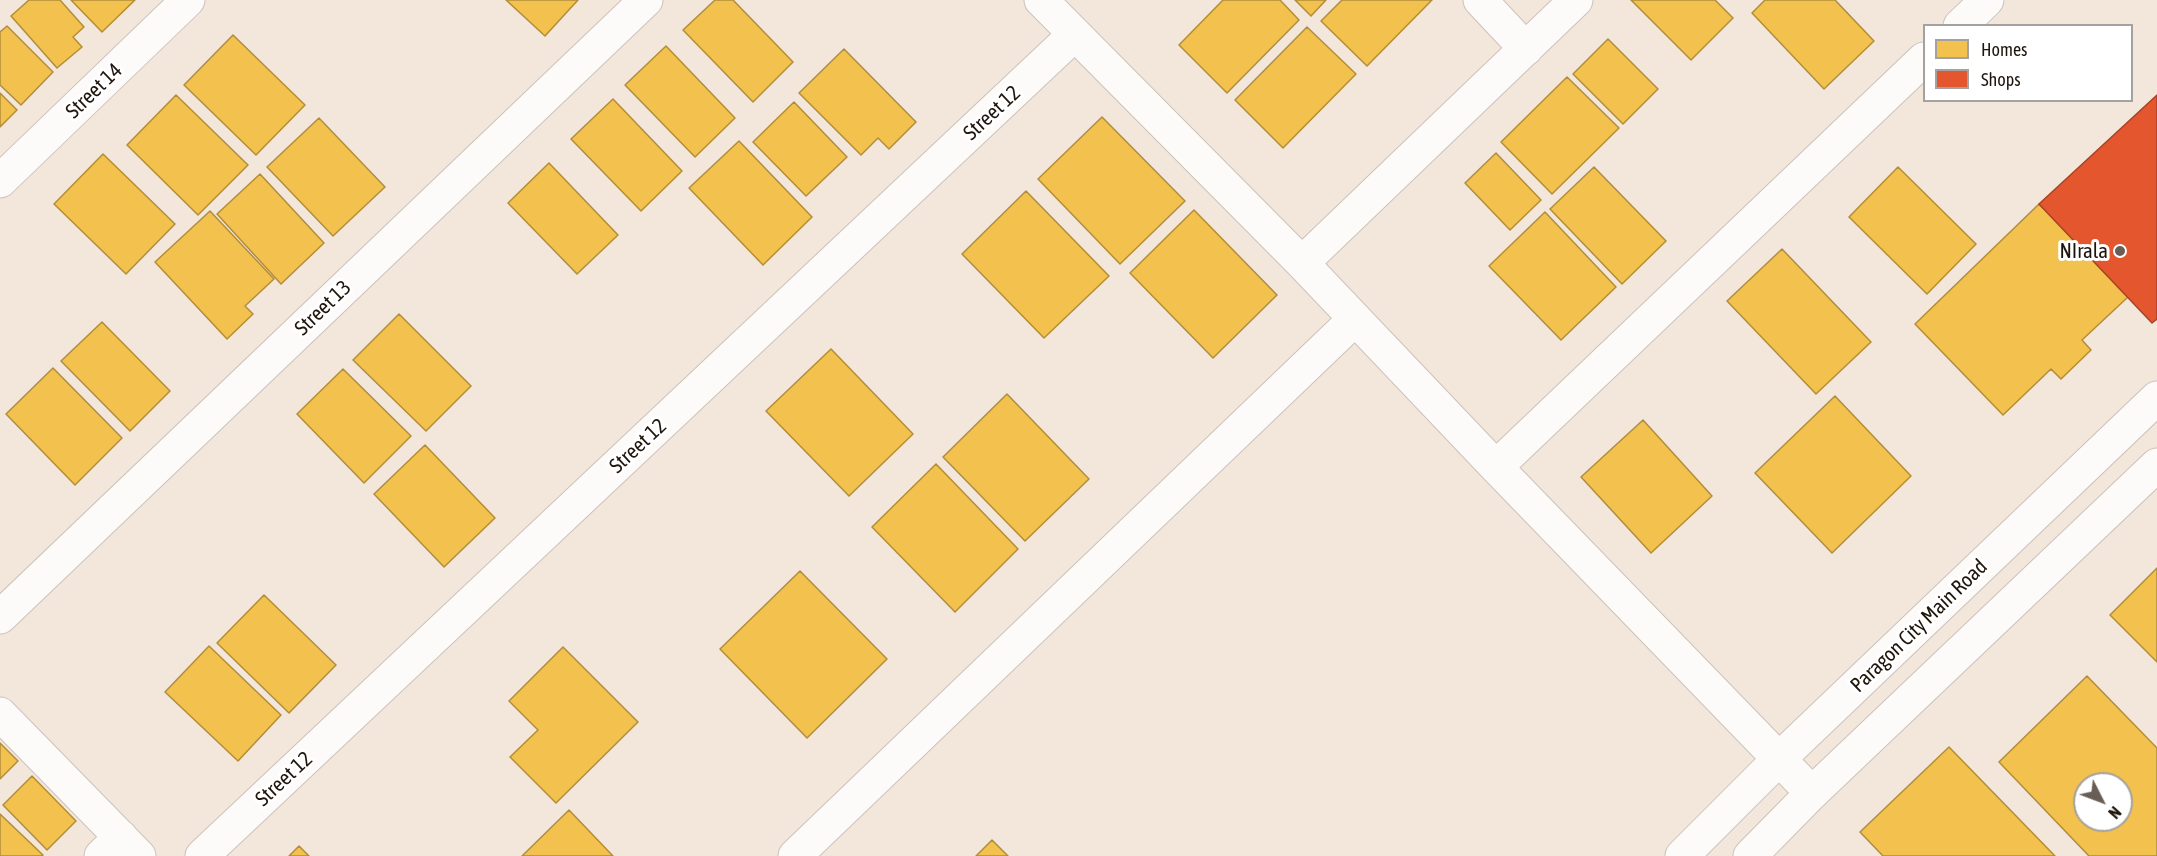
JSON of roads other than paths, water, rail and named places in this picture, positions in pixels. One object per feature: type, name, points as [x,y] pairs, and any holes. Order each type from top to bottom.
[{"type":"street","name":"Street 14","points":[[0,181],[188,0]]},
{"type":"street","name":"Street 13","points":[[0,617],[646,0]]},
{"type":"street","points":[[1041,0],[1302,263],[1354,320],[1812,793]]},
{"type":"street","points":[[1480,0],[1526,49]]},
{"type":"street","points":[[1302,263],[1576,0]]},
{"type":"street","points":[[1962,24],[1987,0]]},
{"type":"street","name":"Street 12","points":[[202,856],[1074,35]]},
{"type":"street","points":[[1496,467],[1923,60]]},
{"type":"street","points":[[795,856],[1354,320]]},
{"type":"street","name":"Paragon City Main Road","points":[[1682,856],[1778,760],[2157,398]]},
{"type":"street","points":[[1750,856],[1812,793],[2157,465]]},
{"type":"street","points":[[0,714],[120,850]]},
{"type":"place","name":"NIrala","points":[[2120,251]]}]
